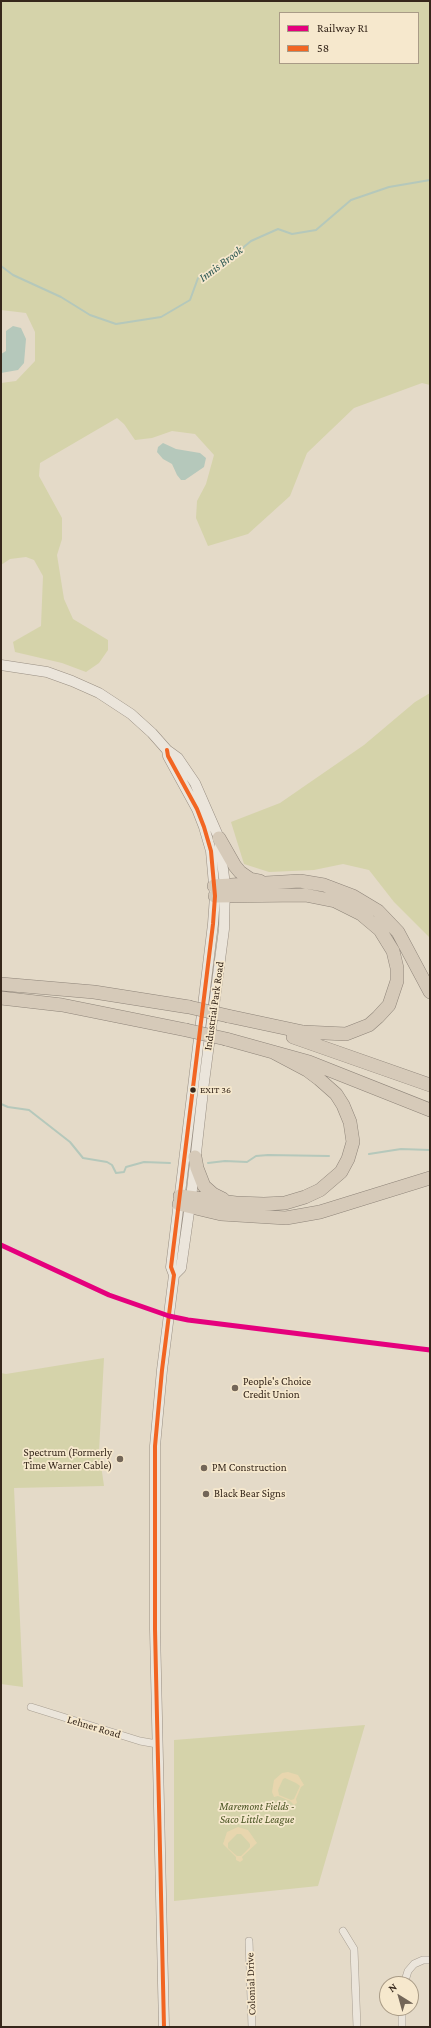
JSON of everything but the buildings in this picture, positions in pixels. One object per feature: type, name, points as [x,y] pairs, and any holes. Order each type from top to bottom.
[{"type":"highway","points":[[219,838],[234,866],[244,876],[256,881],[270,883]]},
{"type":"highway","points":[[220,891],[270,883],[300,881],[324,885],[341,890],[366,903],[387,920],[403,939],[430,992]]},
{"type":"highway","points":[[1,984],[79,990],[189,1007],[316,1034],[346,1034],[369,1025],[378,1018],[388,1005],[397,981],[397,968],[393,951],[385,936],[369,920],[343,904],[311,895],[220,891]]},
{"type":"highway","points":[[1,998],[62,1005],[186,1030],[273,1052],[343,1074],[430,1110]]},
{"type":"highway","points":[[228,1016],[325,1047],[430,1085]]},
{"type":"highway","points":[[185,1201],[276,1204],[296,1200],[313,1194],[326,1186],[341,1172],[352,1147],[350,1122],[344,1105],[336,1094],[307,1070],[273,1052]]},
{"type":"highway","points":[[195,1157],[200,1177],[208,1190],[216,1197],[236,1203]]},
{"type":"highway","points":[[185,1201],[238,1216],[286,1218],[320,1212],[430,1178]]},
{"type":"main road","name":"Industrial Park Road","points":[[1,665],[47,672],[99,693],[131,714],[152,733],[167,750],[178,758],[195,783],[219,838],[220,891],[224,930],[195,1157],[171,1267],[174,1275],[162,1370],[155,1446],[155,1629],[164,2027]]},
{"type":"main road","name":"Industrial Park Road","points":[[167,750],[204,827],[220,891],[213,924],[185,1201]]},
{"type":"street","name":"Lehner Road","points":[[31,1707],[140,1741],[158,1744]]},
{"type":"street","points":[[343,1931],[354,1948],[357,2027]]},
{"type":"street","name":"Colonial Drive","points":[[249,1941],[252,2027]]},
{"type":"street","points":[[406,1976],[408,1971],[414,1964],[423,1960],[430,1960]]},
{"type":"street","points":[[402,2016],[402,2027]]},
{"type":"green space","points":[[1,1],[430,1],[430,385],[422,383],[354,408],[307,453],[290,496],[248,534],[208,546],[196,518],[197,501],[206,484],[214,455],[195,434],[172,431],[152,438],[135,440],[124,424],[117,418],[40,463],[39,476],[62,518],[62,539],[57,555],[64,599],[73,619],[108,640],[108,650],[99,663],[86,672],[62,663],[15,652],[13,642],[41,626],[43,576],[34,560],[26,557],[10,559],[1,565],[1,383],[16,381],[35,361],[35,332],[26,313],[1,310]]},
{"type":"green space","points":[[430,693],[430,938],[394,902],[369,870],[343,864],[314,870],[269,872],[244,864],[231,822],[280,803],[364,745],[415,702]]},
{"type":"green space","points":[[104,1358],[99,1451],[104,1486],[14,1488],[23,1687],[1,1684],[1,1373],[6,1374]]},
{"type":"green space","name":"Maremont Fields - Saco Little League","points":[[365,1725],[318,1886],[174,1901],[174,1740]]},
{"type":"sand","points":[[288,1772],[298,1775],[304,1785],[301,1787],[296,1799],[297,1803],[294,1805],[290,1801],[278,1796],[274,1797],[272,1792],[274,1780],[282,1773]],"holes":[[[285,1778],[300,1786],[294,1799],[291,1800],[279,1795],[278,1790],[283,1779]]]},
{"type":"sand","points":[[238,1827],[248,1830],[257,1843],[242,1857],[243,1860],[240,1862],[236,1860],[236,1857],[223,1844],[227,1832]],"holes":[[[237,1834],[241,1834],[250,1844],[250,1847],[241,1856],[237,1856],[228,1848],[228,1843]]]},
{"type":"shaded area","points":[[13,326],[21,328],[26,339],[24,363],[18,370],[1,373],[1,354],[6,351],[6,331]]},
{"type":"shaded area","points":[[163,443],[176,449],[200,453],[206,458],[204,467],[185,480],[181,480],[172,464],[163,459],[157,452],[158,447]]},
{"type":"waterway","name":"Innis Brook","points":[[1,266],[13,275],[61,297],[90,315],[116,324],[161,317],[190,300],[198,278],[228,260],[251,241],[278,229],[292,234],[316,230],[351,200],[389,187],[430,180]]},
{"type":"waterway","points":[[1,1104],[8,1107],[29,1110],[70,1142],[83,1158],[107,1162],[112,1165],[116,1173],[124,1172],[126,1167],[144,1162],[170,1163]]},
{"type":"waterway","points":[[369,1154],[401,1149],[430,1150]]},
{"type":"waterway","points":[[208,1163],[225,1161],[247,1162],[256,1156],[268,1155],[329,1156]]},
{"type":"rail line","name":"R1","points":[[1,1245],[109,1295],[169,1316],[188,1320],[430,1350]]},
{"type":"transit line","name":"58","points":[[164,2027],[155,1629],[155,1446],[162,1370],[174,1275],[171,1267],[213,924],[215,896],[211,851],[204,827],[197,809],[168,756],[167,750]]},
{"type":"place","name":"EXIT 36","points":[[193,1090]]},
{"type":"place","name":"People's Choice Credit Union","points":[[235,1388]]},
{"type":"place","name":"Spectrum (Formerly Time Warner Cable)","points":[[120,1459]]},
{"type":"place","name":"PM Construction","points":[[204,1468]]},
{"type":"place","name":"Black Bear Signs","points":[[206,1494]]}]
